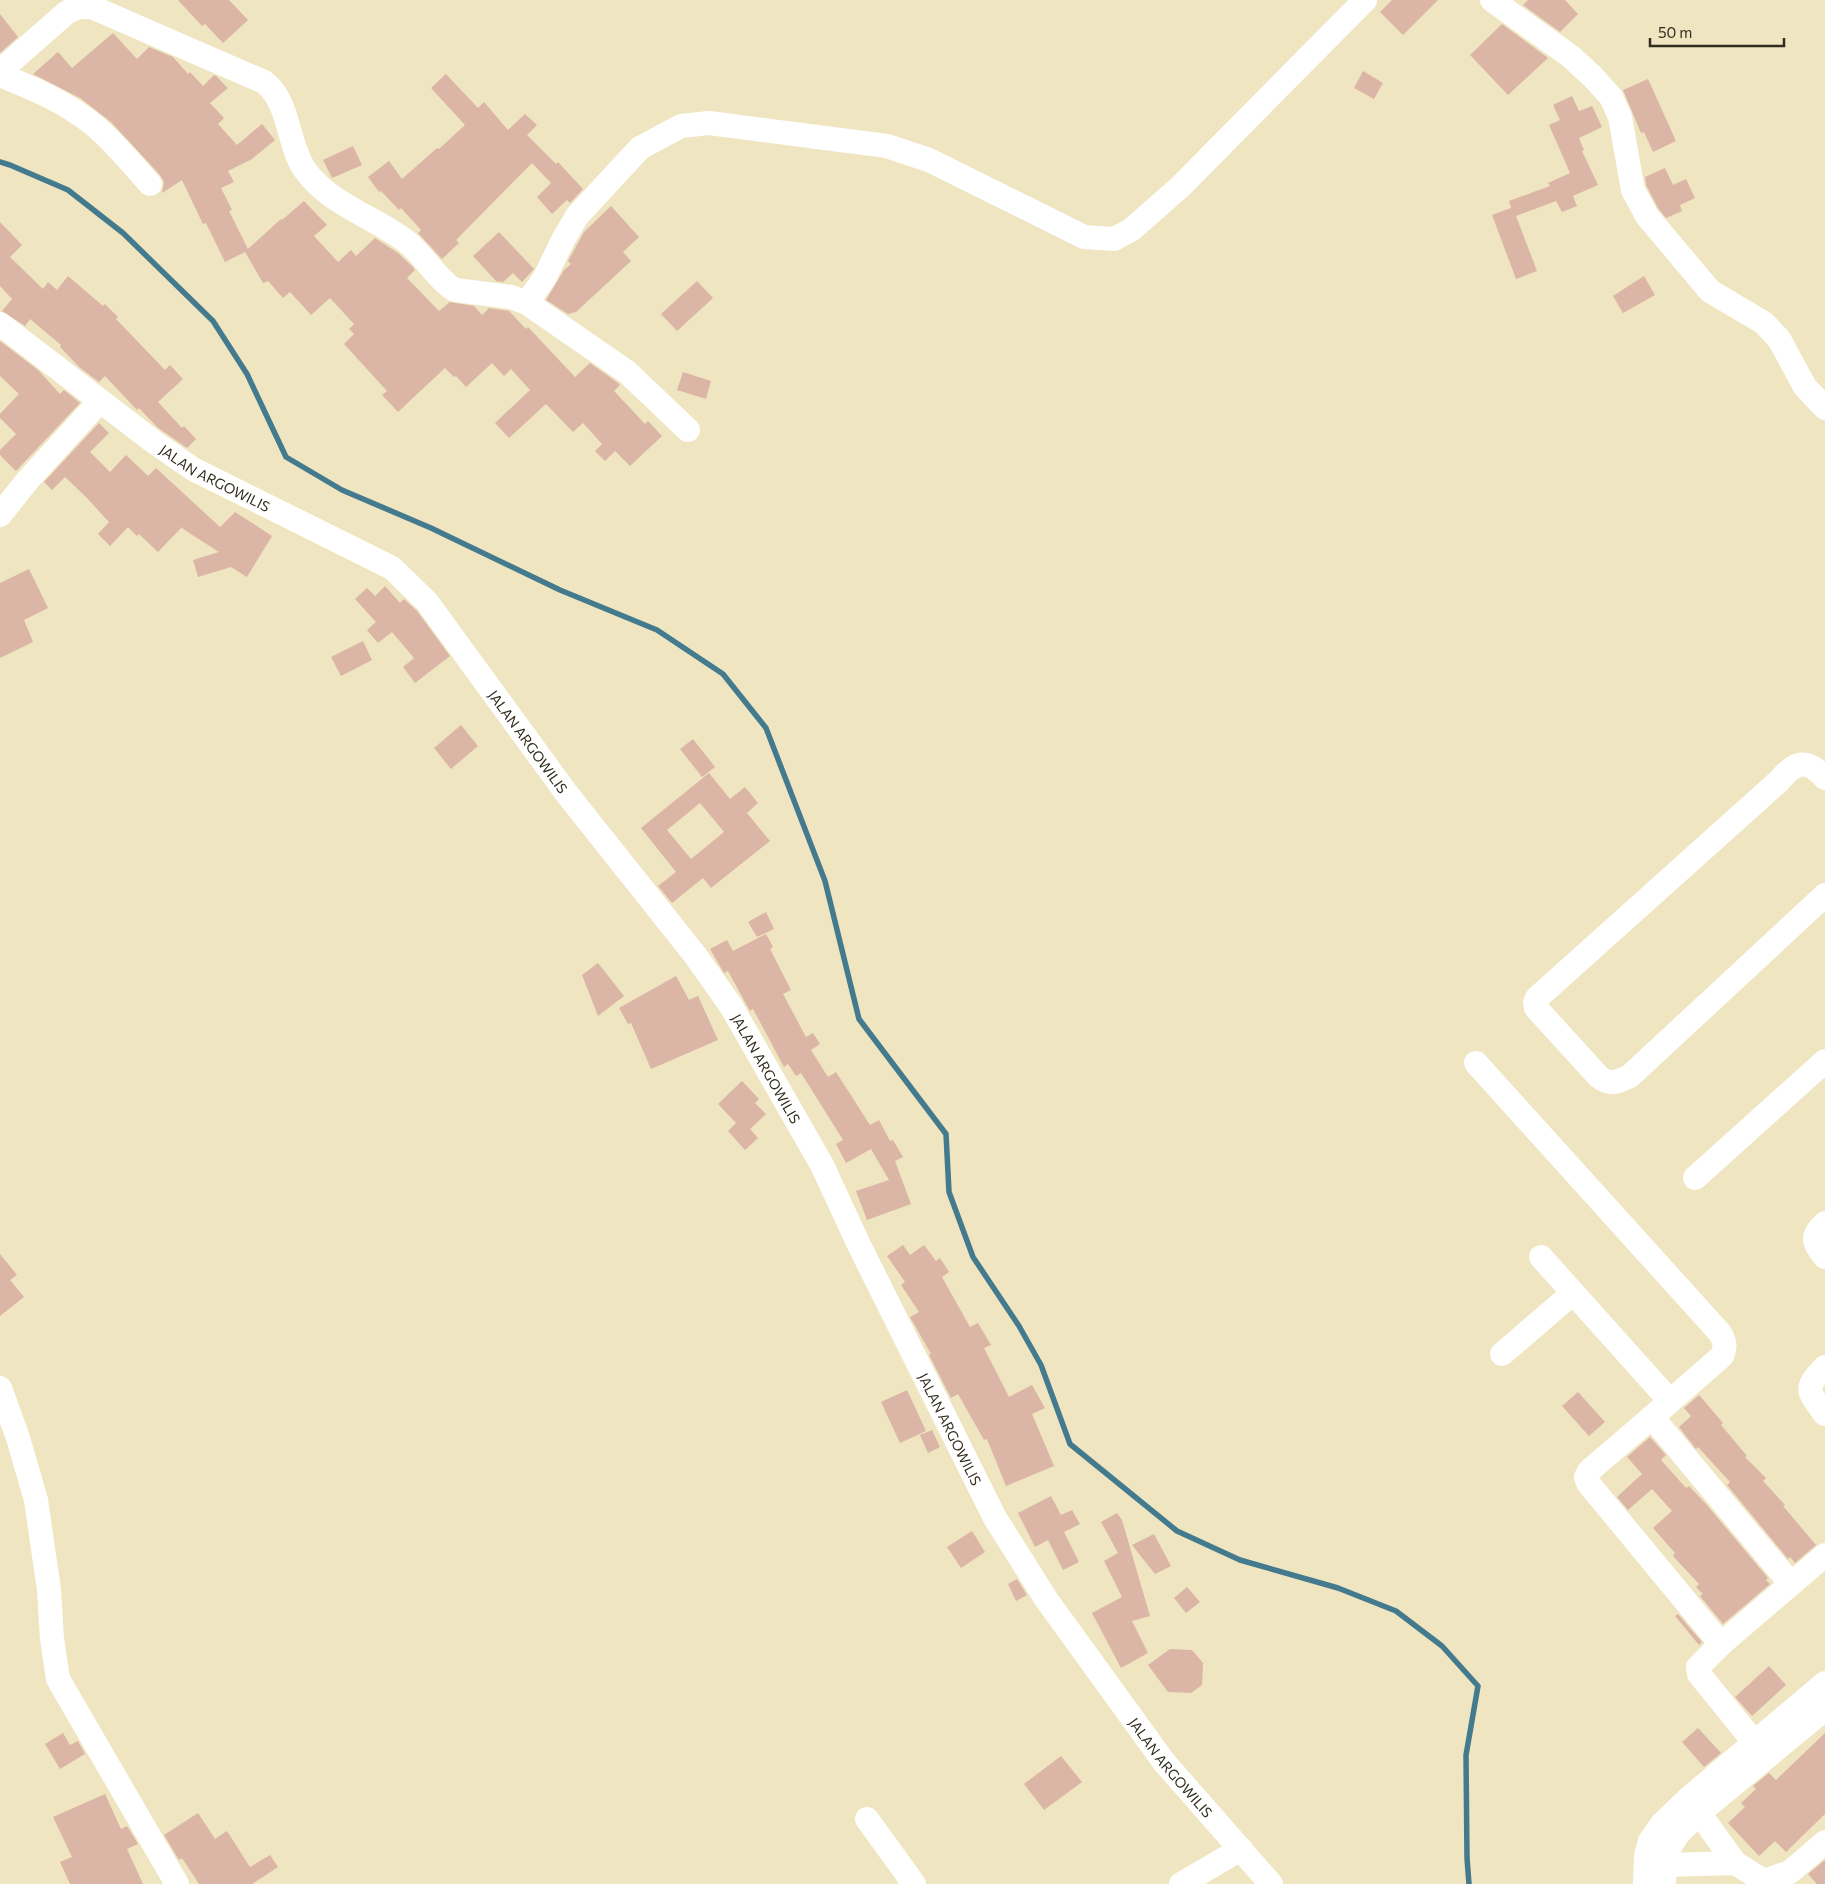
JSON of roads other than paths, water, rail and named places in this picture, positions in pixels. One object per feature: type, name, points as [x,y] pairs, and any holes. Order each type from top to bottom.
[{"type":"street","points":[[527,303],[545,277],[569,228],[600,190],[640,148],[681,126],[709,123],[887,146],[929,160],[1084,237],[1114,239],[1131,230],[1180,187],[1365,0]]},
{"type":"street","points":[[1492,0],[1570,56],[1611,97],[1620,117],[1633,190],[1647,216],[1710,291],[1764,324],[1779,339],[1805,387],[1825,408]]},
{"type":"street","points":[[0,71],[66,12],[84,6],[94,8],[264,82],[277,94],[297,154],[305,169],[334,198],[409,243],[455,290],[511,297],[527,303],[613,362],[638,382],[688,430]]},
{"type":"street","points":[[0,75],[27,85],[64,104],[94,125],[124,154],[150,184]]},
{"type":"street","name":"JALAN ARGOWILIS","points":[[0,324],[193,470],[392,568],[427,602],[567,794],[695,955],[731,1006],[822,1166],[883,1294],[995,1518],[1046,1599],[1159,1754],[1271,1884]]},
{"type":"street","points":[[1,513],[27,481],[100,401]]},
{"type":"street","points":[[1825,778],[1815,767],[1801,764],[1788,770],[1771,788],[1537,998],[1536,1008],[1598,1077],[1613,1083],[1630,1076],[1825,895]]},
{"type":"street","points":[[1696,1178],[1825,1062]]},
{"type":"street","points":[[1476,1063],[1720,1333],[1724,1340],[1726,1348],[1722,1356],[1589,1471],[1586,1477],[1588,1483],[1721,1644]]},
{"type":"street","points":[[1825,1223],[1815,1233],[1814,1241],[1816,1247],[1825,1257]]},
{"type":"street","points":[[1541,1257],[1670,1402]]},
{"type":"street","points":[[1502,1354],[1573,1293]]},
{"type":"street","points":[[1825,1366],[1811,1383],[1810,1389],[1811,1394],[1825,1414]]},
{"type":"street","points":[[0,1388],[18,1438],[36,1500],[49,1590],[52,1639],[58,1679],[177,1884]]},
{"type":"street","points":[[1652,1417],[1791,1584]]},
{"type":"street","points":[[1754,1742],[1698,1670],[1698,1667],[1721,1644],[1825,1555]]},
{"type":"street","points":[[1735,1864],[1664,1874],[1669,1848],[1694,1806],[1754,1742],[1822,1697]]},
{"type":"street","points":[[1645,1884],[1646,1855],[1650,1841],[1662,1824],[1694,1806],[1822,1697]]},
{"type":"street","points":[[1694,1806],[1735,1864],[1764,1882],[1795,1878],[1825,1842]]},
{"type":"street","points":[[867,1819],[914,1884]]},
{"type":"street","points":[[1188,1880],[1241,1849]]},
{"type":"waterway","points":[[0,162],[68,190],[123,233],[213,321],[247,374],[286,457],[342,490],[431,528],[560,590],[657,630],[723,674],[766,728],[825,881],[859,1019],[946,1134],[949,1192],[973,1257],[1019,1326],[1041,1365],[1070,1444],[1177,1531],[1240,1560],[1338,1588],[1396,1611],[1442,1646],[1478,1686],[1466,1755],[1469,1884]]}]
